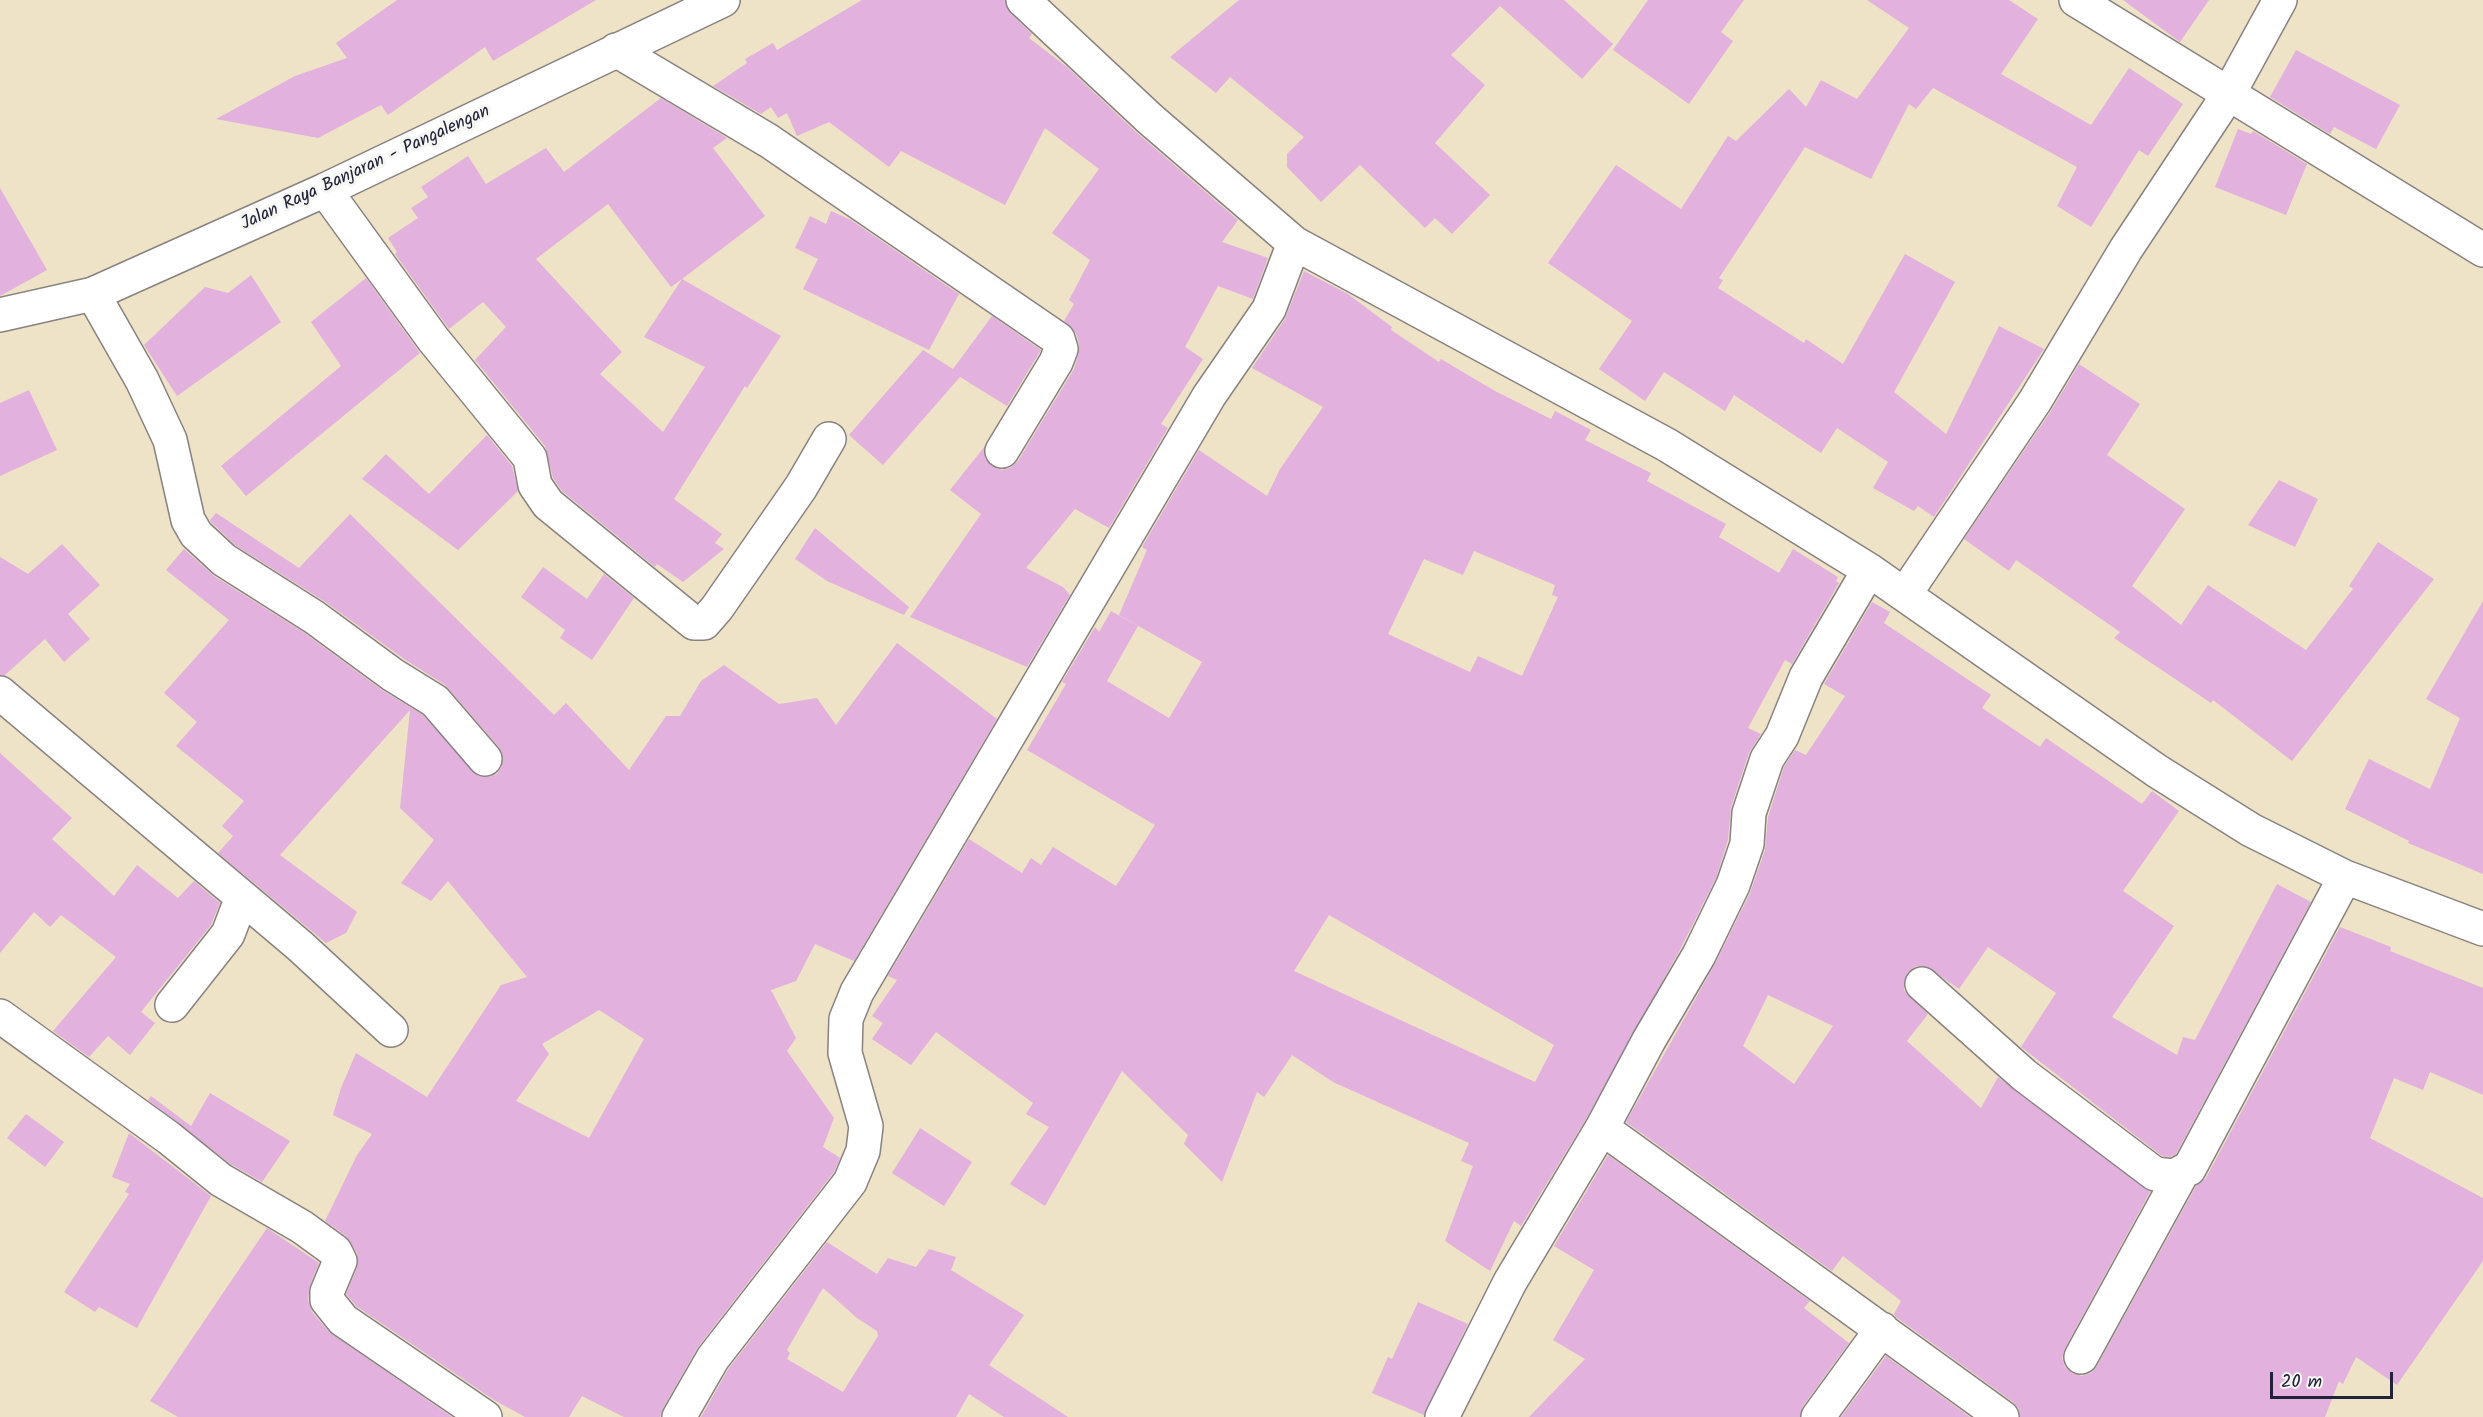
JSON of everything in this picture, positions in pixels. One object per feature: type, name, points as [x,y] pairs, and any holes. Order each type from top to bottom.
[{"type":"street","name":"Jalan Raya Banjaran - Pangalengan","points":[[0,315],[93,294],[324,190],[723,0]]},
{"type":"street","points":[[1023,0],[1150,119],[1294,243],[1667,445],[1869,570],[2167,777],[2251,830],[2345,877],[2483,929]]},
{"type":"street","points":[[2076,0],[2483,250]]},
{"type":"street","points":[[1905,594],[2035,401],[2126,249],[2228,95],[2280,0]]},
{"type":"street","points":[[616,50],[769,141],[1058,339],[1061,349],[1056,362],[1002,451]]},
{"type":"street","points":[[324,190],[432,339],[530,458],[535,485],[548,504],[694,622],[704,622],[717,608],[801,487],[829,439]]},
{"type":"street","points":[[679,1417],[713,1358],[850,1182],[863,1151],[866,1126],[845,1053],[846,1019],[857,992],[1209,396],[1269,309],[1294,243]]},
{"type":"street","points":[[93,294],[142,380],[170,440],[188,520],[196,534],[224,560],[314,617],[393,675],[435,701],[485,759]]},
{"type":"street","points":[[1442,1417],[1510,1282],[1602,1128],[1649,1040],[1699,955],[1733,885],[1747,844],[1749,813],[1767,759],[1782,736],[1806,677],[1869,570]]},
{"type":"street","points":[[0,693],[300,946],[391,1030]]},
{"type":"street","points":[[1922,984],[2025,1075],[2155,1174],[2173,1176],[2189,1169],[2195,1159],[2345,877]]},
{"type":"street","points":[[172,1005],[228,934],[242,897]]},
{"type":"street","points":[[0,1016],[169,1138],[221,1180],[302,1227],[334,1251],[340,1261],[327,1292],[327,1300],[343,1320],[485,1417]]},
{"type":"street","points":[[1602,1128],[2002,1417]]},
{"type":"street","points":[[2081,1357],[2183,1172]]},
{"type":"street","points":[[1818,1417],[1882,1329]]},
{"type":"building","points":[[397,0],[596,0],[493,61],[485,47],[388,115],[381,105],[318,138],[216,119],[295,76],[347,58],[336,43]]},
{"type":"building","points":[[862,0],[1005,0],[1010,13],[1032,34],[1029,38],[1067,67],[1137,133],[1238,220],[1222,242],[1268,258],[1253,299],[1218,286],[1185,347],[1203,359],[1161,424],[1168,428],[1109,528],[1075,509],[1026,568],[1063,587],[1070,595],[1027,667],[910,617],[981,514],[950,490],[985,446],[985,459],[993,467],[1002,470],[1010,468],[1018,461],[1074,369],[1079,344],[1076,333],[1064,321],[1074,304],[1069,300],[1090,260],[1052,233],[1099,169],[1045,128],[1005,205],[901,151],[889,167],[829,122],[797,136],[787,113],[778,118],[771,107],[761,114],[713,86],[747,63],[745,59],[773,43],[777,50]]},
{"type":"building","points":[[1239,0],[1564,0],[1613,44],[1582,79],[1500,6],[1451,55],[1485,85],[1435,143],[1490,195],[1452,234],[1435,218],[1425,228],[1360,165],[1321,202],[1287,167],[1287,154],[1304,137],[1230,77],[1216,93],[1170,57]]},
{"type":"building","points":[[1648,0],[1744,0],[1721,32],[1733,41],[1689,104],[1613,50]]},
{"type":"building","points":[[1867,0],[2009,0],[2038,19],[2001,74],[2091,125],[2129,68],[2183,104],[2148,156],[2139,150],[2091,227],[2057,206],[2077,167],[1933,88],[1916,109],[1909,104],[1871,179],[1805,147],[1719,278],[1723,280],[1718,288],[1804,343],[1806,339],[1843,364],[1905,254],[1955,282],[1894,392],[1946,434],[1999,326],[2044,349],[1934,517],[1918,506],[1914,511],[1873,488],[1888,462],[1837,428],[1821,453],[1734,395],[1725,411],[1664,372],[1645,401],[1599,369],[1632,321],[1548,263],[1616,165],[1681,209],[1728,136],[1736,141],[1789,89],[1806,107],[1821,80],[1857,99],[1909,28]]},
{"type":"building","points":[[2123,0],[2209,0],[2180,42]]},
{"type":"building","points":[[2296,50],[2400,105],[2376,149],[2334,127],[2330,134],[2270,97]]},
{"type":"building","points":[[661,98],[727,138],[713,148],[765,216],[682,279],[781,336],[747,388],[745,386],[674,499],[722,534],[715,543],[724,549],[683,582],[657,564],[655,567],[562,491],[553,478],[545,446],[475,360],[506,327],[483,302],[449,329],[395,254],[397,252],[388,238],[418,218],[411,208],[428,197],[421,187],[468,156],[486,184],[546,148],[564,172]],"holes":[[[608,204],[671,287],[682,279],[644,337],[705,367],[663,432],[600,374],[622,352],[536,259]]]},
{"type":"building","points":[[2238,129],[2251,134],[2253,131],[2307,164],[2286,215],[2215,187]]},
{"type":"building","points":[[0,188],[47,270],[0,296]]},
{"type":"building","points":[[831,211],[851,220],[959,294],[929,350],[803,289],[818,259],[795,248],[810,216],[826,224]]},
{"type":"building","points":[[1304,271],[1348,294],[1392,327],[1391,330],[1439,362],[1441,359],[1495,391],[1551,419],[1555,411],[1591,430],[1585,440],[1651,473],[1647,481],[1726,524],[1719,537],[1779,573],[1793,549],[1838,577],[1836,581],[1839,583],[1792,664],[1785,660],[1748,728],[1761,734],[1749,753],[1731,807],[1728,840],[1716,878],[1682,946],[1586,1119],[1521,1226],[1514,1221],[1490,1271],[1445,1241],[1473,1166],[1461,1161],[1469,1143],[1333,1082],[1292,1055],[1264,1097],[1257,1092],[1222,1182],[1184,1144],[1188,1135],[1122,1071],[1045,1206],[1010,1184],[1049,1127],[1026,1114],[1033,1103],[936,1032],[911,1065],[872,1039],[883,1023],[872,1016],[897,980],[888,976],[969,839],[1022,873],[1031,858],[1041,865],[1053,847],[1116,886],[1155,825],[1027,750],[1066,684],[1062,682],[1095,627],[1099,632],[1111,611],[1138,626],[1107,681],[1169,718],[1202,662],[1119,615],[1147,550],[1142,547],[1199,450],[1267,496],[1280,469],[1323,407],[1252,368],[1285,319]],"holes":[[[1474,551],[1555,585],[1552,595],[1558,597],[1522,676],[1478,656],[1470,672],[1388,634],[1424,559],[1463,575]],[[1329,915],[1554,1045],[1535,1082],[1294,971]]]},
{"type":"building","points":[[251,275],[281,322],[177,396],[144,345],[205,287],[228,293]]},
{"type":"building","points":[[366,278],[420,353],[246,496],[221,466],[341,366],[311,322]]},
{"type":"building","points":[[992,316],[1041,350],[1007,406],[960,377],[883,465],[849,435],[923,350],[953,369]]},
{"type":"building","points":[[2079,364],[2140,404],[2107,455],[2185,509],[2132,586],[2181,625],[2208,585],[2306,650],[2353,589],[2349,586],[2378,542],[2434,579],[2292,761],[2213,700],[2211,703],[2114,638],[2120,632],[2016,560],[2009,571],[1964,539],[2051,411]]},
{"type":"building","points":[[29,390],[57,450],[0,476],[0,403]]},
{"type":"building","points":[[487,435],[512,466],[518,491],[458,550],[362,479],[386,454],[429,494]]},
{"type":"building","points":[[2279,480],[2318,499],[2295,547],[2248,525]]},
{"type":"building","points":[[216,513],[299,568],[350,514],[554,715],[566,703],[629,770],[666,716],[680,716],[701,681],[724,665],[779,704],[817,698],[836,725],[897,643],[997,719],[854,961],[815,944],[796,981],[771,990],[796,1038],[787,1051],[834,1118],[823,1147],[840,1158],[834,1172],[698,1347],[660,1417],[624,1417],[582,1396],[569,1417],[525,1417],[494,1400],[356,1306],[346,1294],[357,1268],[357,1253],[346,1236],[325,1221],[357,1155],[372,1134],[333,1115],[341,1088],[356,1053],[427,1097],[501,985],[527,977],[448,881],[431,901],[401,883],[434,840],[400,808],[410,710],[280,855],[357,912],[346,933],[326,943],[218,853],[233,836],[222,826],[244,801],[176,746],[197,722],[164,693],[229,620],[166,570],[184,549],[214,576],[303,632],[382,690],[423,715],[478,776],[488,777],[497,774],[502,766],[503,756],[499,747],[445,685],[404,659],[324,601],[235,545],[210,520]],"holes":[[[599,1010],[644,1039],[589,1138],[516,1101],[549,1054],[542,1044]]]},
{"type":"building","points":[[815,528],[909,607],[904,615],[827,581],[795,559]]},
{"type":"building","points":[[62,544],[100,585],[68,614],[90,639],[64,662],[45,639],[5,675],[0,675],[0,557],[28,574]]},
{"type":"building","points":[[543,567],[587,599],[604,574],[634,598],[592,660],[560,638],[565,630],[521,597]]},
{"type":"building","points":[[2483,601],[2483,874],[2408,843],[2409,841],[2345,809],[2369,759],[2430,789],[2460,718],[2426,699]]},
{"type":"building","points":[[1872,602],[1890,612],[1884,623],[1991,695],[1982,708],[2040,747],[2046,738],[2142,804],[2152,791],[2179,811],[2123,891],[2174,926],[2112,1017],[2177,1055],[2183,1037],[2195,1040],[2277,884],[2311,902],[2176,1154],[2170,1157],[2162,1156],[2021,1047],[2056,993],[1988,947],[1959,989],[1926,966],[1916,966],[1908,972],[1904,981],[1904,990],[1928,1014],[1907,1041],[1981,1108],[1998,1077],[2150,1192],[2065,1348],[2062,1358],[2065,1367],[2072,1373],[2082,1376],[2091,1373],[2097,1366],[2196,1186],[2206,1178],[2340,927],[2391,947],[2390,951],[2483,988],[2483,1095],[2430,1072],[2423,1090],[2394,1078],[2370,1138],[2483,1198],[2483,1261],[2397,1385],[2356,1357],[2343,1384],[2339,1381],[2325,1417],[2020,1417],[2019,1409],[2013,1402],[1896,1317],[1894,1314],[1901,1301],[1843,1256],[1832,1271],[1626,1122],[1715,964],[1750,893],[1765,850],[1768,817],[1784,767],[1795,750],[1806,755],[1845,696],[1824,684]],"holes":[[[1768,995],[1833,1026],[1794,1084],[1743,1046]]]},
{"type":"building","points":[[0,753],[72,818],[52,839],[114,896],[137,865],[178,898],[194,881],[220,903],[211,925],[141,1012],[155,1023],[130,1055],[108,1036],[89,1057],[53,1031],[116,957],[61,915],[50,927],[34,912],[0,953]]},
{"type":"building","points":[[210,1093],[290,1141],[262,1182],[232,1165],[148,1100],[151,1096],[191,1126]]},
{"type":"building","points":[[26,1114],[64,1142],[45,1167],[7,1138]]},
{"type":"building","points":[[920,1128],[972,1162],[944,1206],[892,1173]]},
{"type":"building","points":[[129,1133],[211,1196],[137,1328],[99,1307],[95,1312],[64,1292],[129,1194],[125,1192],[130,1184],[112,1177]]},
{"type":"building","points":[[1608,1155],[1810,1301],[1804,1308],[1849,1343],[1803,1406],[1800,1417],[1529,1417],[1585,1359],[1553,1340],[1594,1270],[1554,1246]]},
{"type":"building","points":[[267,1228],[319,1263],[310,1285],[308,1300],[312,1312],[329,1332],[452,1417],[178,1417],[150,1401]]},
{"type":"building","points":[[827,1242],[877,1274],[888,1258],[916,1267],[929,1249],[956,1257],[951,1270],[1024,1315],[989,1365],[1068,1417],[1004,1417],[969,1394],[956,1417],[701,1417],[729,1368]],"holes":[[[823,1288],[857,1318],[877,1331],[878,1336],[843,1392],[787,1359],[790,1353],[787,1350]]]},
{"type":"building","points":[[1418,1302],[1468,1324],[1424,1415],[1372,1393],[1388,1357],[1392,1359]]},
{"type":"building","points":[[1886,1356],[1970,1417],[1841,1417]]}]
